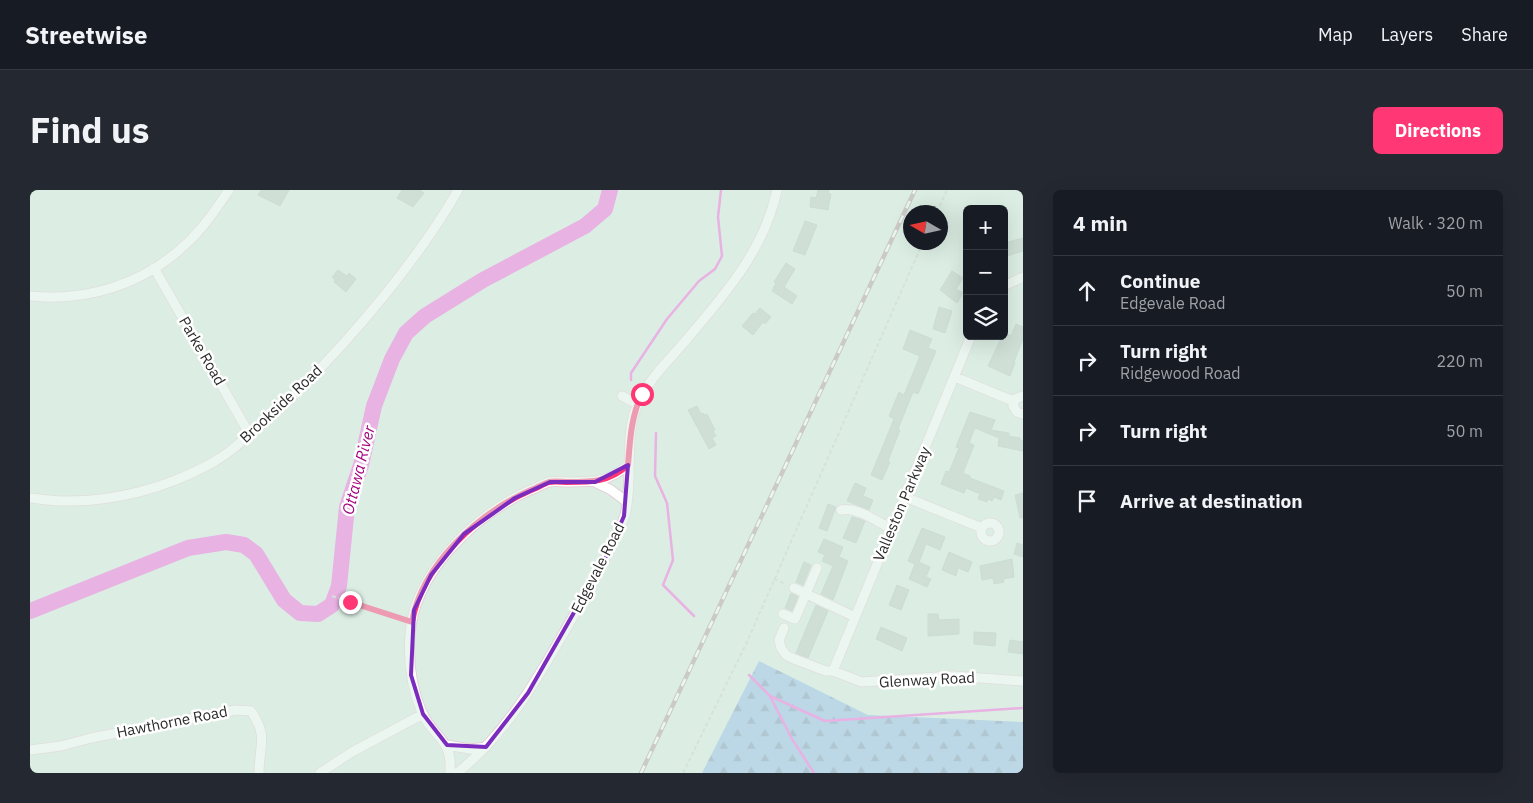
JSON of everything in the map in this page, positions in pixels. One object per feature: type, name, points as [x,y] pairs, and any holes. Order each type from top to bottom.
[{"type":"street","points":[[30,296],[82,296],[115,287],[154,268],[188,243],[210,218],[229,190]]},
{"type":"street","name":"Brookside Road","points":[[30,498],[85,501],[136,493],[210,464],[250,435],[281,408],[362,323],[446,212],[458,190]]},
{"type":"street","name":"Edgevale Road","points":[[457,773],[486,747],[528,693],[608,553],[624,516],[627,502],[630,441],[637,404],[657,372],[727,291],[751,256],[768,221],[778,190]]},
{"type":"street","name":"Parke Road","points":[[154,268],[250,435]]},
{"type":"street","points":[[1008,284],[1023,277]]},
{"type":"street","name":"Valleston Parkway","points":[[833,671],[969,340]]},
{"type":"street","points":[[955,377],[1014,402]]},
{"type":"street","points":[[622,396],[637,404]]},
{"type":"street","points":[[1023,396],[1018,397],[1014,402],[1014,410],[1023,414]]},
{"type":"street","points":[[450,773],[447,745],[423,714],[411,675],[410,635],[414,610],[431,575],[464,534],[514,498],[550,482],[595,482],[614,476],[628,465]]},
{"type":"street","points":[[595,482],[611,490],[627,502]]},
{"type":"street","points":[[905,497],[982,528]]},
{"type":"street","points":[[841,510],[846,509],[858,512],[892,529]]},
{"type":"street","points":[[783,614],[795,619],[817,568]]},
{"type":"street","points":[[794,588],[855,617]]},
{"type":"street","name":"Glenway Road","points":[[784,628],[780,640],[781,648],[786,655],[855,680],[869,683],[953,676],[1023,681]]},
{"type":"street","name":"Hawthorne Road","points":[[30,750],[61,746],[91,738],[236,710],[251,711],[260,724],[262,738],[258,773]]},
{"type":"street","points":[[320,773],[352,752],[423,714]]},
{"type":"street","points":[[447,745],[470,749],[486,747]]},
{"type":"path","points":[[940,205],[947,190]]},
{"type":"path","points":[[683,773],[746,644],[920,250]]},
{"type":"path","points":[[774,580],[794,588]]},
{"type":"path","points":[[332,596],[412,622]]},
{"type":"highlighted area","points":[[628,465],[624,516],[608,553],[528,693],[486,747],[447,745],[423,714],[411,675],[414,610],[431,575],[464,534],[515,498],[550,482],[595,482]]},
{"type":"green space","points":[[759,661],[868,715],[1023,722],[1023,773],[702,773]]},
{"type":"building","points":[[261,190],[289,190],[280,206],[258,195]]},
{"type":"building","points":[[402,190],[420,190],[424,193],[413,207],[397,198]]},
{"type":"building","points":[[818,190],[829,190],[828,193],[831,194],[828,210],[810,207],[811,197],[816,198]]},
{"type":"building","points":[[805,221],[817,225],[805,255],[793,251]]},
{"type":"building","points":[[1023,238],[1023,251],[1008,256],[1008,242]]},
{"type":"building","points":[[786,263],[795,269],[784,287],[797,296],[792,304],[772,291],[776,283],[774,282]]},
{"type":"building","points":[[338,270],[347,276],[349,273],[356,279],[346,292],[334,282],[335,280],[332,277]]},
{"type":"building","points":[[952,271],[963,278],[956,289],[963,293],[957,303],[940,290]]},
{"type":"building","points":[[939,307],[952,311],[945,333],[933,329]]},
{"type":"building","points":[[760,308],[771,317],[765,324],[763,322],[753,335],[742,326]]},
{"type":"building","points":[[1016,324],[1023,327],[1023,339],[1010,376],[988,366],[1000,340],[1008,340],[1008,335],[1011,336]]},
{"type":"building","points":[[910,330],[932,339],[928,348],[936,351],[918,394],[913,392],[898,429],[900,430],[888,461],[890,462],[882,480],[871,475],[894,419],[889,416],[899,392],[904,395],[920,356],[903,349]]},
{"type":"building","points":[[697,406],[701,414],[707,414],[715,430],[713,431],[716,436],[712,438],[716,445],[709,449],[688,410]]},
{"type":"building","points":[[970,412],[995,420],[991,430],[1009,433],[1009,436],[1020,438],[1023,441],[1023,451],[998,446],[999,438],[975,428],[969,443],[974,445],[963,473],[970,476],[970,478],[1004,491],[1001,500],[994,497],[992,501],[988,499],[987,502],[978,499],[980,494],[966,488],[964,493],[941,484],[946,471],[949,472],[959,448],[956,447]]},
{"type":"building","points":[[855,483],[866,488],[863,496],[873,500],[869,510],[847,501]]},
{"type":"building","points":[[1023,493],[1023,518],[1020,518],[1015,495]]},
{"type":"building","points":[[828,504],[836,507],[827,531],[819,528]]},
{"type":"building","points":[[852,517],[865,521],[856,543],[843,538]]},
{"type":"building","points":[[922,528],[945,537],[940,550],[926,544],[919,562],[930,567],[926,577],[931,579],[927,587],[909,579],[915,564],[908,561]]},
{"type":"building","points":[[824,539],[843,547],[839,557],[848,561],[833,600],[821,594],[833,566],[822,561],[825,555],[818,552]]},
{"type":"building","points":[[1017,543],[1023,545],[1023,557],[1014,554]]},
{"type":"building","points":[[949,552],[972,562],[968,572],[958,568],[956,576],[942,570]]},
{"type":"building","points":[[1012,559],[1014,577],[1003,579],[1004,582],[994,584],[993,578],[982,580],[980,566]]},
{"type":"building","points":[[804,562],[811,565],[803,585],[796,582]]},
{"type":"building","points":[[897,585],[909,590],[901,610],[889,605]]},
{"type":"building","points":[[791,593],[798,597],[792,611],[785,608]]},
{"type":"building","points":[[816,605],[828,611],[808,658],[796,653]]},
{"type":"building","points":[[928,614],[938,614],[939,620],[959,619],[959,634],[928,636]]},
{"type":"building","points":[[881,627],[907,638],[902,651],[876,639]]},
{"type":"building","points":[[974,632],[996,633],[995,646],[974,644]]},
{"type":"building","points":[[1010,640],[1023,642],[1023,654],[1008,652]]},
{"type":"waterway","name":"Ottawa River","points":[[30,611],[188,548],[226,542],[244,545],[256,554],[284,600],[300,613],[318,614],[332,605],[339,586],[347,507],[361,465],[374,406],[392,359],[406,333],[425,316],[483,280],[585,226],[605,209],[610,190]]},
{"type":"waterway","points":[[631,380],[631,373],[667,319],[699,281],[715,269],[722,256],[718,217],[721,190]]},
{"type":"waterway","points":[[656,433],[655,476],[667,503],[673,560],[663,585],[694,616]]},
{"type":"waterway","points":[[749,675],[770,696],[825,721],[1023,708]]},
{"type":"waterway","points":[[770,696],[792,739],[814,773]]},
{"type":"railway","points":[[641,773],[915,190]]},
{"type":"route","points":[[350,602],[412,622],[414,610],[431,575],[464,534],[477,523],[514,498],[550,482],[595,482],[614,476],[628,465],[634,416],[642,394]]}]
